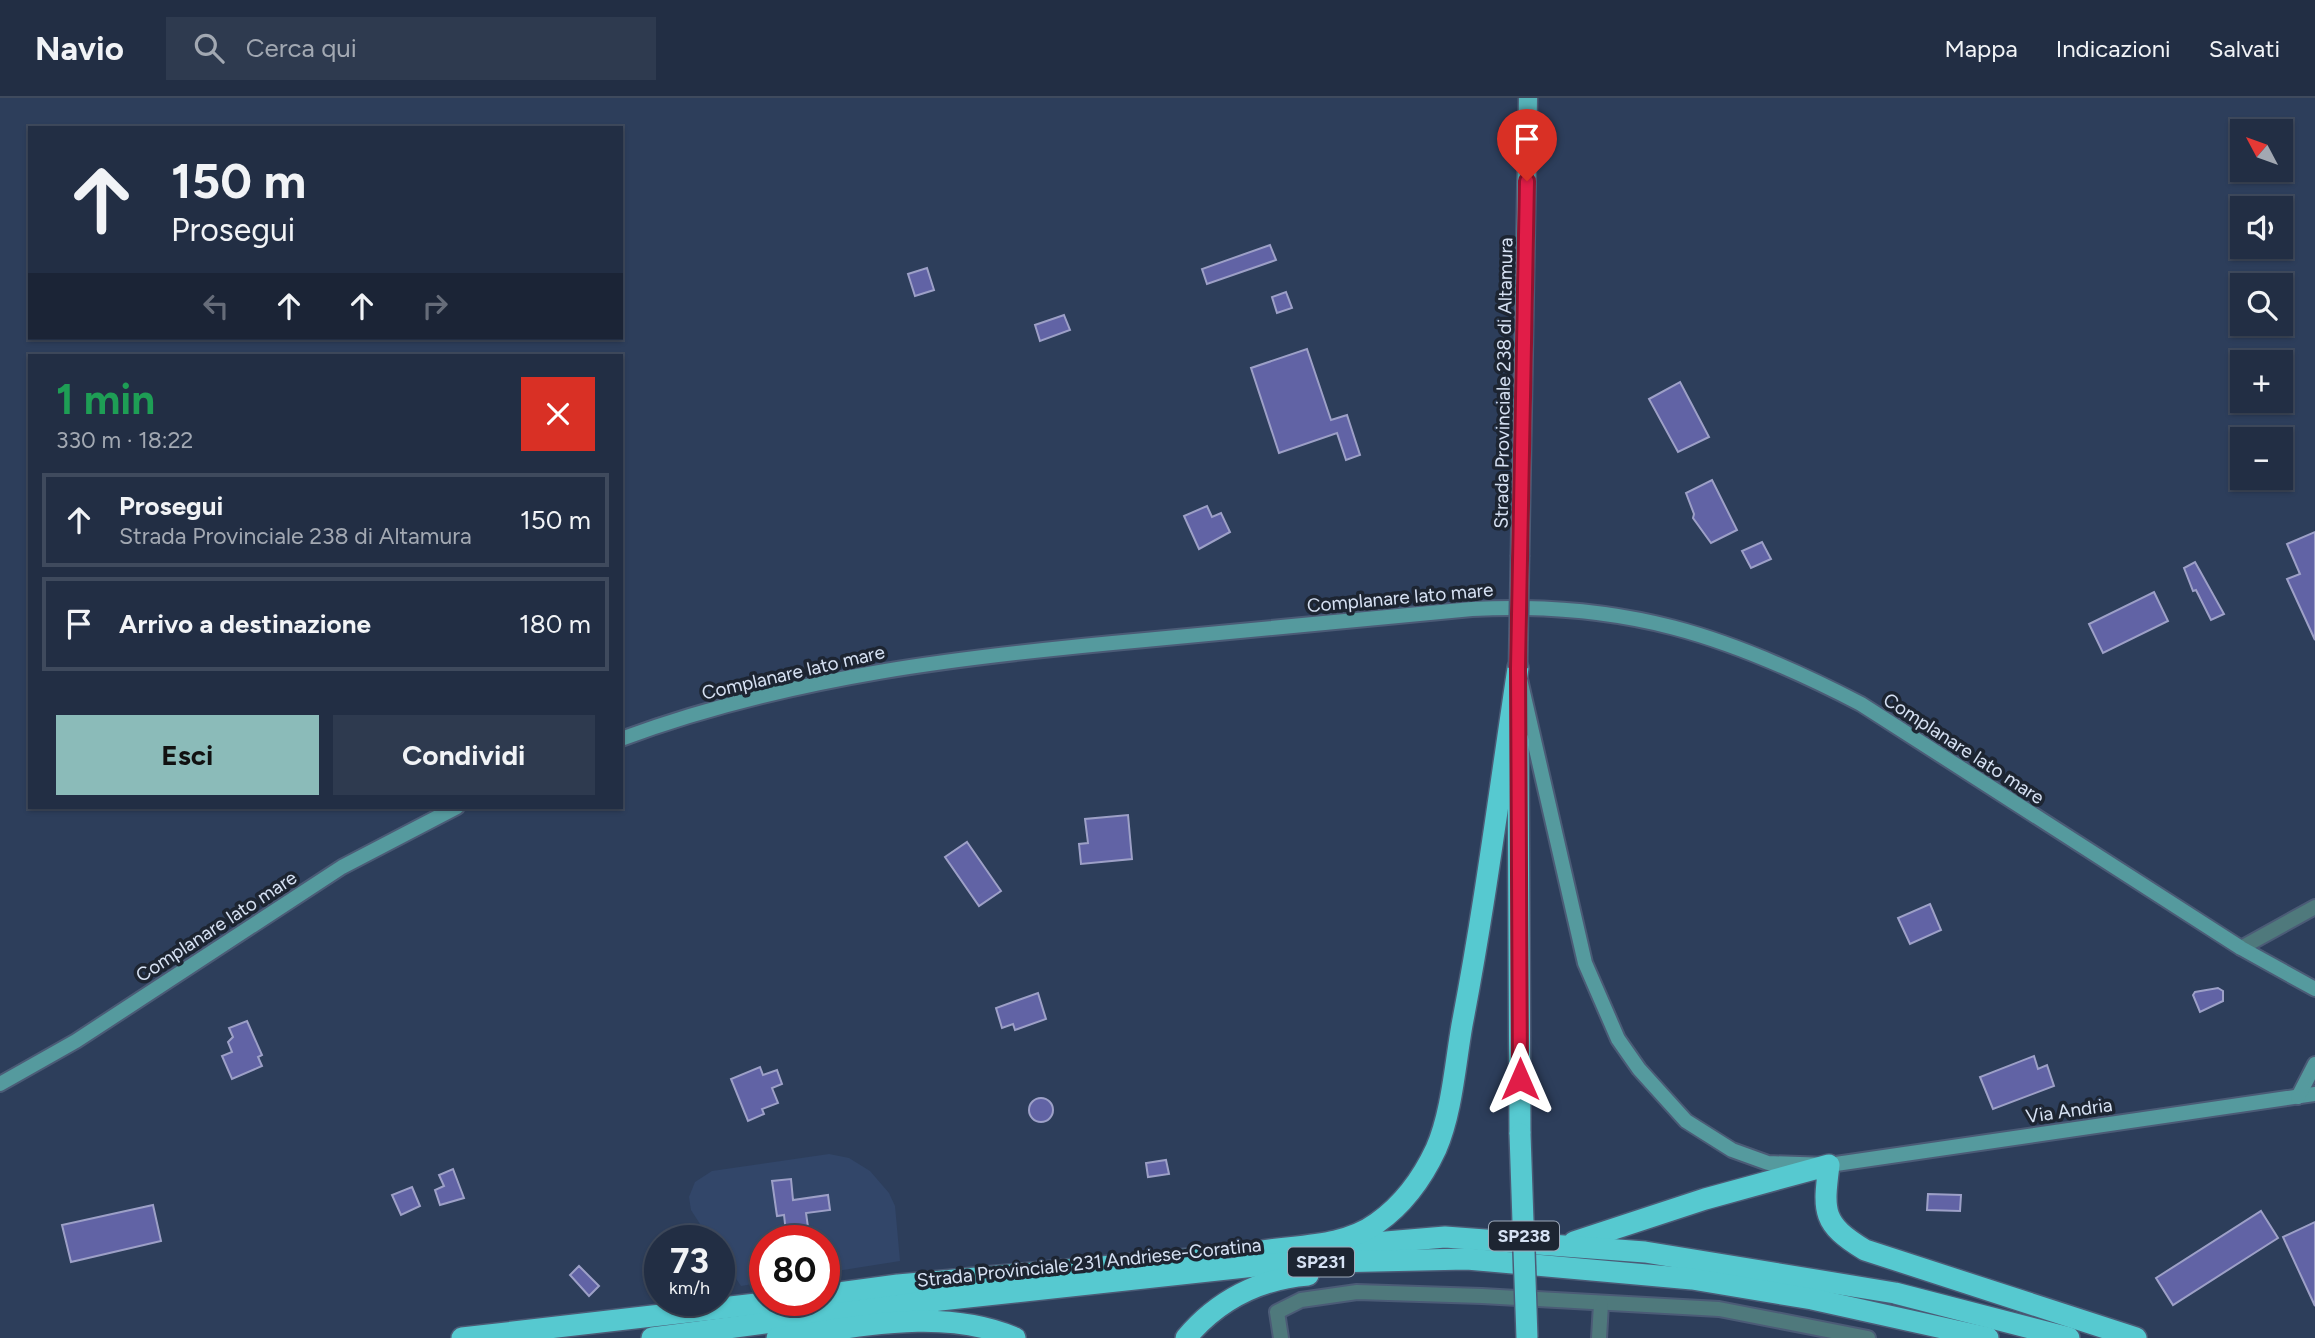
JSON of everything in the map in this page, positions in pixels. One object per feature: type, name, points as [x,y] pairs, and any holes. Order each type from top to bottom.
[{"type":"highway","name":"SP238","points":[[1518,668],[1520,1134],[1527,1338]]},
{"type":"highway","points":[[1245,1254],[1345,1240],[1376,1224],[1401,1204],[1422,1177],[1437,1146],[1474,964],[1518,668]]},
{"type":"highway","points":[[1561,1246],[1705,1199],[1829,1165],[1825,1195],[1828,1215],[1839,1234],[1865,1250],[2136,1338]]},
{"type":"highway","name":"Strada Provinciale 231 Andriese-Coratina","points":[[840,1293],[898,1285],[1445,1237],[1645,1252],[1792,1273],[1895,1293],[2069,1338]]},
{"type":"highway","points":[[1186,1338],[1225,1302],[1254,1286],[1288,1277],[1343,1273],[1442,1273],[1466,1259]]},
{"type":"highway","name":"Strada Provinciale 231 Andriese-Coratina","points":[[652,1338],[940,1300],[1284,1264],[1466,1259],[1692,1279],[1812,1299],[1988,1338]]},
{"type":"highway","points":[[462,1338],[749,1305]]},
{"type":"highway","points":[[777,1338],[912,1321],[981,1326],[1015,1338]]},
{"type":"main road","name":"Strada Provinciale 238 di Altamura","points":[[1518,668],[1528,98]]},
{"type":"street","name":"Complanare lato mare","points":[[623,738],[746,700],[832,679],[947,660],[1472,609],[1508,607],[1615,613],[1727,643],[1796,671],[1861,704],[2241,948],[2310,987],[2315,998]]},
{"type":"street","name":"Via Andria","points":[[1518,668],[1585,963],[1618,1040],[1651,1085],[1686,1121],[1732,1150],[1768,1163],[1829,1165],[2315,1094]]},
{"type":"street","name":"Complanare lato mare","points":[[0,1084],[76,1041],[342,867],[453,809]]},
{"type":"street","points":[[2241,948],[2315,908]]},
{"type":"street","points":[[2298,1097],[2315,1064]]},
{"type":"street","points":[[1281,1338],[1277,1312],[1301,1300],[1357,1292],[1719,1309],[1868,1338]]},
{"type":"street","points":[[1599,1338],[1601,1304]]},
{"type":"shaded area","points":[[829,1154],[849,1158],[870,1171],[889,1193],[895,1206],[900,1261],[840,1270],[840,1225],[749,1225],[749,1285],[741,1286],[735,1277],[735,1225],[701,1225],[691,1210],[689,1197],[695,1182],[712,1171]]},
{"type":"building","points":[[1270,245],[1276,260],[1207,284],[1202,269]]},
{"type":"building","points":[[927,268],[934,290],[915,296],[908,274]]},
{"type":"building","points":[[1286,292],[1292,308],[1277,313],[1272,297]]},
{"type":"building","points":[[1064,315],[1070,330],[1040,341],[1035,325]]},
{"type":"building","points":[[1307,349],[1331,420],[1347,415],[1360,455],[1346,460],[1337,433],[1279,453],[1251,368]]},
{"type":"building","points":[[1680,382],[1709,437],[1678,452],[1649,399]]},
{"type":"building","points":[[1712,480],[1737,530],[1711,543],[1693,518],[1686,493]]},
{"type":"building","points":[[1207,506],[1212,517],[1221,513],[1230,532],[1199,549],[1184,516]]},
{"type":"building","points":[[2315,532],[2315,640],[2287,579],[2300,574],[2287,544]]},
{"type":"building","points":[[1762,542],[1771,559],[1751,568],[1742,551]]},
{"type":"building","points":[[2195,562],[2224,614],[2211,620],[2196,590],[2193,591],[2184,568]]},
{"type":"building","points":[[2154,592],[2168,621],[2103,653],[2089,624]]},
{"type":"building","points":[[1128,815],[1132,859],[1081,864],[1079,844],[1088,843],[1085,819]]},
{"type":"building","points":[[967,842],[1001,891],[979,906],[945,857]]},
{"type":"building","points":[[1930,904],[1941,930],[1910,944],[1898,918]]},
{"type":"building","points":[[2218,988],[2223,991],[2223,1001],[2200,1012],[2193,995],[2195,992]]},
{"type":"building","points":[[1038,993],[1046,1019],[1015,1030],[1013,1024],[1002,1028],[996,1008]]},
{"type":"building","points":[[247,1021],[262,1055],[258,1057],[262,1066],[232,1079],[222,1056],[232,1052],[228,1042],[233,1037],[229,1028]]},
{"type":"building","points":[[2034,1056],[2038,1069],[2047,1065],[2054,1086],[1993,1109],[1980,1077]]},
{"type":"building","points":[[760,1067],[763,1075],[777,1070],[782,1084],[772,1088],[778,1103],[762,1109],[764,1114],[748,1121],[731,1079]]},
{"type":"building","points":[[1041,1098],[1052,1105],[1053,1110],[1046,1121],[1041,1122],[1030,1115],[1029,1110],[1036,1099]]},
{"type":"building","points":[[1166,1160],[1169,1174],[1148,1177],[1146,1163]]},
{"type":"building","points":[[453,1169],[464,1198],[440,1205],[435,1190],[444,1186],[439,1175]]},
{"type":"building","points":[[791,1179],[793,1200],[828,1195],[830,1210],[806,1213],[808,1225],[785,1225],[784,1215],[777,1216],[772,1181]]},
{"type":"building","points":[[412,1187],[420,1206],[401,1215],[392,1195]]},
{"type":"building","points":[[1928,1194],[1961,1195],[1960,1211],[1927,1210]]},
{"type":"building","points":[[153,1205],[161,1241],[71,1262],[62,1225]]},
{"type":"building","points":[[2261,1211],[2278,1238],[2173,1305],[2156,1278]]},
{"type":"building","points":[[2315,1222],[2315,1306],[2283,1237]]},
{"type":"building","points":[[579,1266],[599,1286],[589,1296],[570,1275]]},
{"type":"route","points":[[1520,1079],[1518,668],[1527,181]]}]
